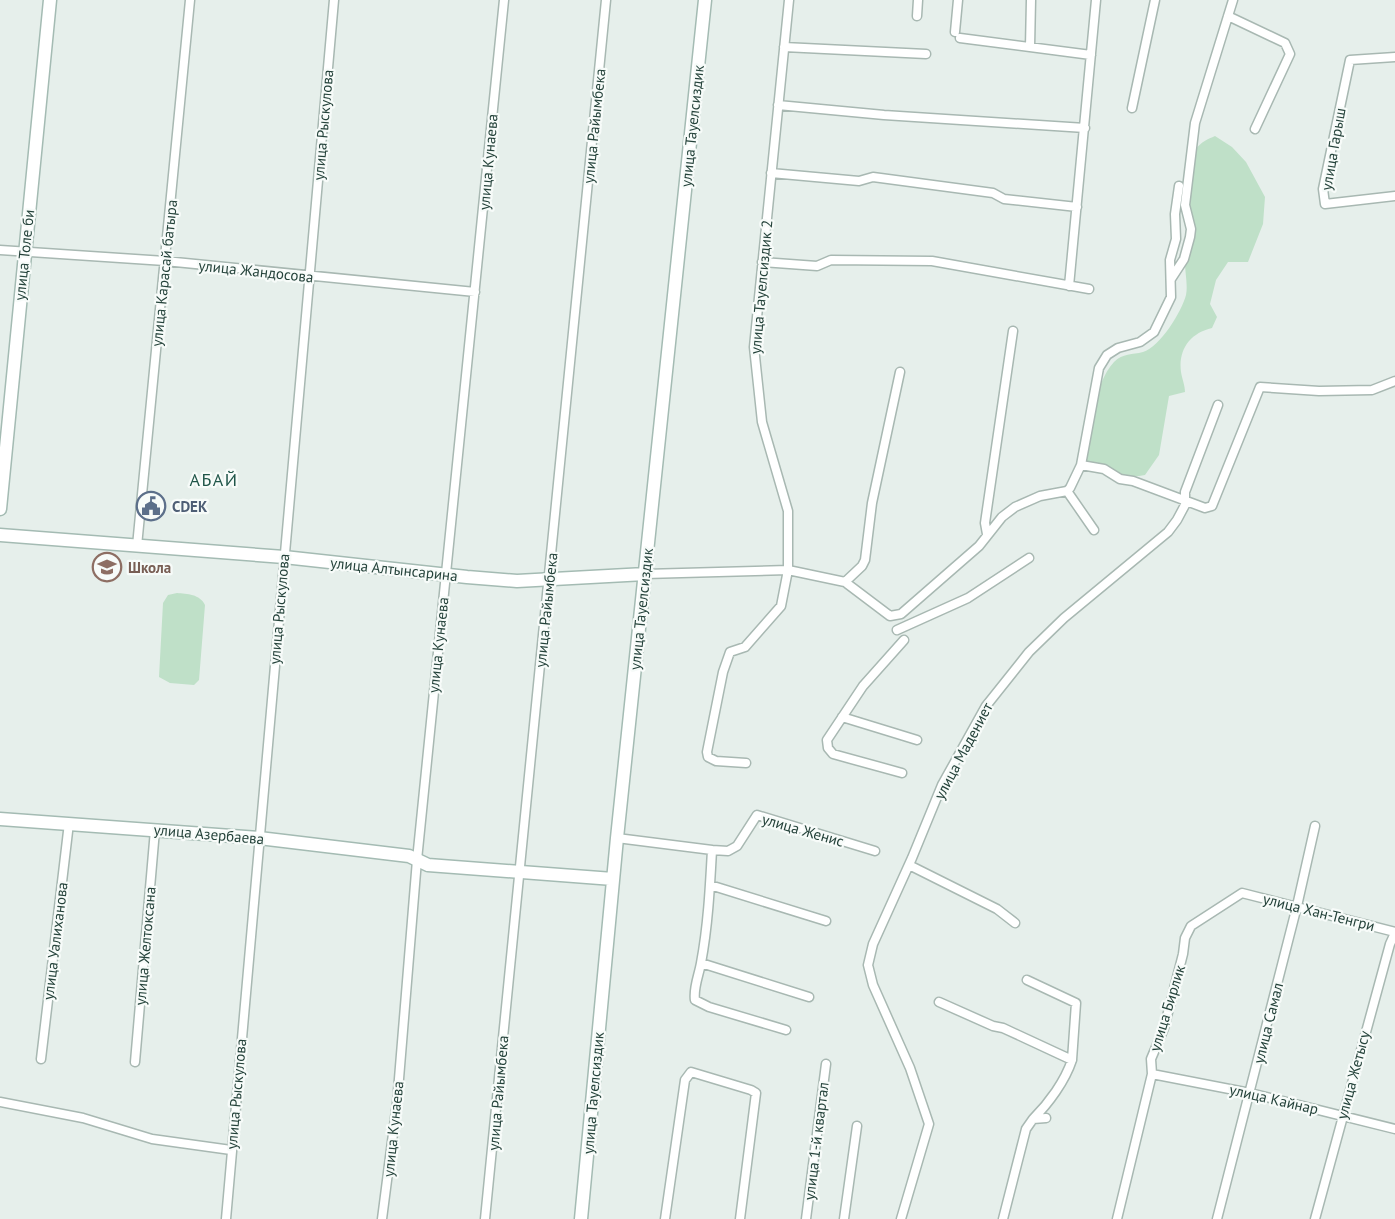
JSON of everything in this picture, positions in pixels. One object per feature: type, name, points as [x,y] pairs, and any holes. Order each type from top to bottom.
[{"type":"street","name":"улица Толе би","points":[[0,509],[50,0]]},
{"type":"street","name":"улица Карасай батыра","points":[[137,546],[190,0]]},
{"type":"street","name":"улица Рыскулова","points":[[226,1219],[334,0]]},
{"type":"street","name":"улица Кунаева","points":[[382,1219],[397,1103],[417,860],[504,0]]},
{"type":"street","name":"улица Райымбека","points":[[485,1219],[606,0]]},
{"type":"street","name":"улица Тауелсиздик","points":[[581,1219],[617,838],[705,0]]},
{"type":"street","name":"улица Тауелсиздик 2","points":[[746,763],[716,761],[708,757],[707,752],[723,672],[730,652],[745,647],[781,606],[788,570],[788,511],[762,422],[753,347],[789,0]]},
{"type":"street","points":[[917,16],[918,0]]},
{"type":"street","points":[[958,0],[957,35],[1091,55]]},
{"type":"street","points":[[1030,47],[1031,0]]},
{"type":"street","points":[[1069,286],[1096,0]]},
{"type":"street","points":[[1132,108],[1155,0]]},
{"type":"street","points":[[1171,279],[1184,259],[1190,237],[1191,229],[1185,205],[1195,123],[1233,0]]},
{"type":"street","points":[[1228,16],[1285,43],[1290,54],[1255,129]]},
{"type":"street","points":[[784,47],[926,54]]},
{"type":"street","name":"улица Гарыш","points":[[1395,57],[1350,60],[1323,189],[1325,204],[1395,196]]},
{"type":"street","points":[[778,105],[884,115],[1085,128]]},
{"type":"street","points":[[771,173],[859,181],[873,177],[993,193],[1004,199],[1077,207]]},
{"type":"street","points":[[900,372],[872,503],[865,560],[862,566],[845,582],[890,616],[901,614],[979,546],[1002,517],[1015,507],[1040,496],[1067,491],[1075,481],[1081,465],[1099,368],[1107,355],[1118,348],[1140,342],[1154,332],[1171,297],[1170,260],[1176,239],[1175,213],[1179,186]]},
{"type":"street","name":"улица Жандосова","points":[[0,250],[165,261],[476,292]]},
{"type":"street","points":[[762,262],[817,266],[831,260],[932,261],[1089,289]]},
{"type":"street","points":[[987,534],[985,523],[1013,331]]},
{"type":"street","points":[[1081,465],[1104,469],[1120,479],[1133,481],[1205,508],[1212,506],[1260,387],[1319,392],[1372,390],[1395,381]]},
{"type":"street","name":"улица Мадениет","points":[[901,1219],[929,1124],[910,1068],[873,985],[868,966],[873,944],[942,785],[986,706],[1029,652],[1064,618],[1168,532],[1185,505],[1185,492],[1218,405]]},
{"type":"street","points":[[1067,491],[1094,530]]},
{"type":"street","name":"улица Алтынсарина","points":[[0,535],[284,557],[518,581],[645,574],[788,570],[845,582]]},
{"type":"street","points":[[897,630],[968,598],[1029,558]]},
{"type":"street","points":[[902,773],[833,754],[828,748],[827,740],[863,686],[904,640]]},
{"type":"street","points":[[842,717],[917,740]]},
{"type":"street","name":"улица Женис","points":[[712,850],[728,851],[737,846],[757,815],[875,851]]},
{"type":"street","name":"улица Азербаева","points":[[0,819],[259,838],[409,856],[428,866],[614,879]]},
{"type":"street","name":"улица Уалиханова","points":[[41,1059],[69,823]]},
{"type":"street","name":"улица Самал","points":[[1217,1219],[1298,906],[1315,826]]},
{"type":"street","name":"улица Желтоксана","points":[[135,1062],[155,830]]},
{"type":"street","points":[[617,838],[712,850],[711,885],[701,963],[694,994],[695,1000],[709,1007],[786,1030]]},
{"type":"street","points":[[909,865],[997,909],[1015,923]]},
{"type":"street","points":[[711,885],[826,921]]},
{"type":"street","name":"улица Хан-Тенгри","points":[[1242,893],[1395,932]]},
{"type":"street","name":"улица Бирлик","points":[[1117,1219],[1152,1074],[1151,1059],[1164,1029],[1185,938],[1191,926],[1242,893]]},
{"type":"street","name":"улица Жетысу","points":[[1315,1219],[1342,1115],[1395,932]]},
{"type":"street","points":[[701,963],[809,997]]},
{"type":"street","points":[[1004,1219],[1026,1129],[1045,1107],[1072,1060],[1076,1003],[1027,980]]},
{"type":"street","points":[[939,1002],[1072,1060]]},
{"type":"street","name":"улица 1-й квартал","points":[[806,1219],[826,1064]]},
{"type":"street","points":[[665,1219],[685,1080],[691,1072],[756,1093],[740,1219]]},
{"type":"street","name":"улица Кайнар","points":[[1152,1074],[1250,1093],[1395,1129]]},
{"type":"street","points":[[0,1102],[83,1118],[152,1139],[231,1150]]},
{"type":"street","points":[[1033,1119],[1046,1118]]},
{"type":"street","points":[[844,1219],[857,1126]]},
{"type":"green space","points":[[1215,136],[1232,147],[1246,162],[1265,197],[1263,224],[1248,262],[1228,262],[1216,280],[1210,304],[1217,317],[1212,328],[1197,334],[1184,350],[1181,357],[1181,372],[1185,392],[1169,396],[1159,455],[1145,475],[1115,474],[1086,463],[1097,396],[1107,371],[1114,362],[1124,356],[1150,349],[1169,328],[1184,302],[1187,291],[1185,263],[1187,222],[1194,156],[1200,144]]},
{"type":"green space","points":[[177,593],[197,597],[205,605],[199,680],[194,685],[170,683],[159,677],[163,603],[168,595]]},
{"type":"place","name":"CDEK","points":[[151,506]]},
{"type":"place","name":"Школа","points":[[107,567]]},
{"type":"district","name":"АБАЙ","points":[[214,479]]}]
